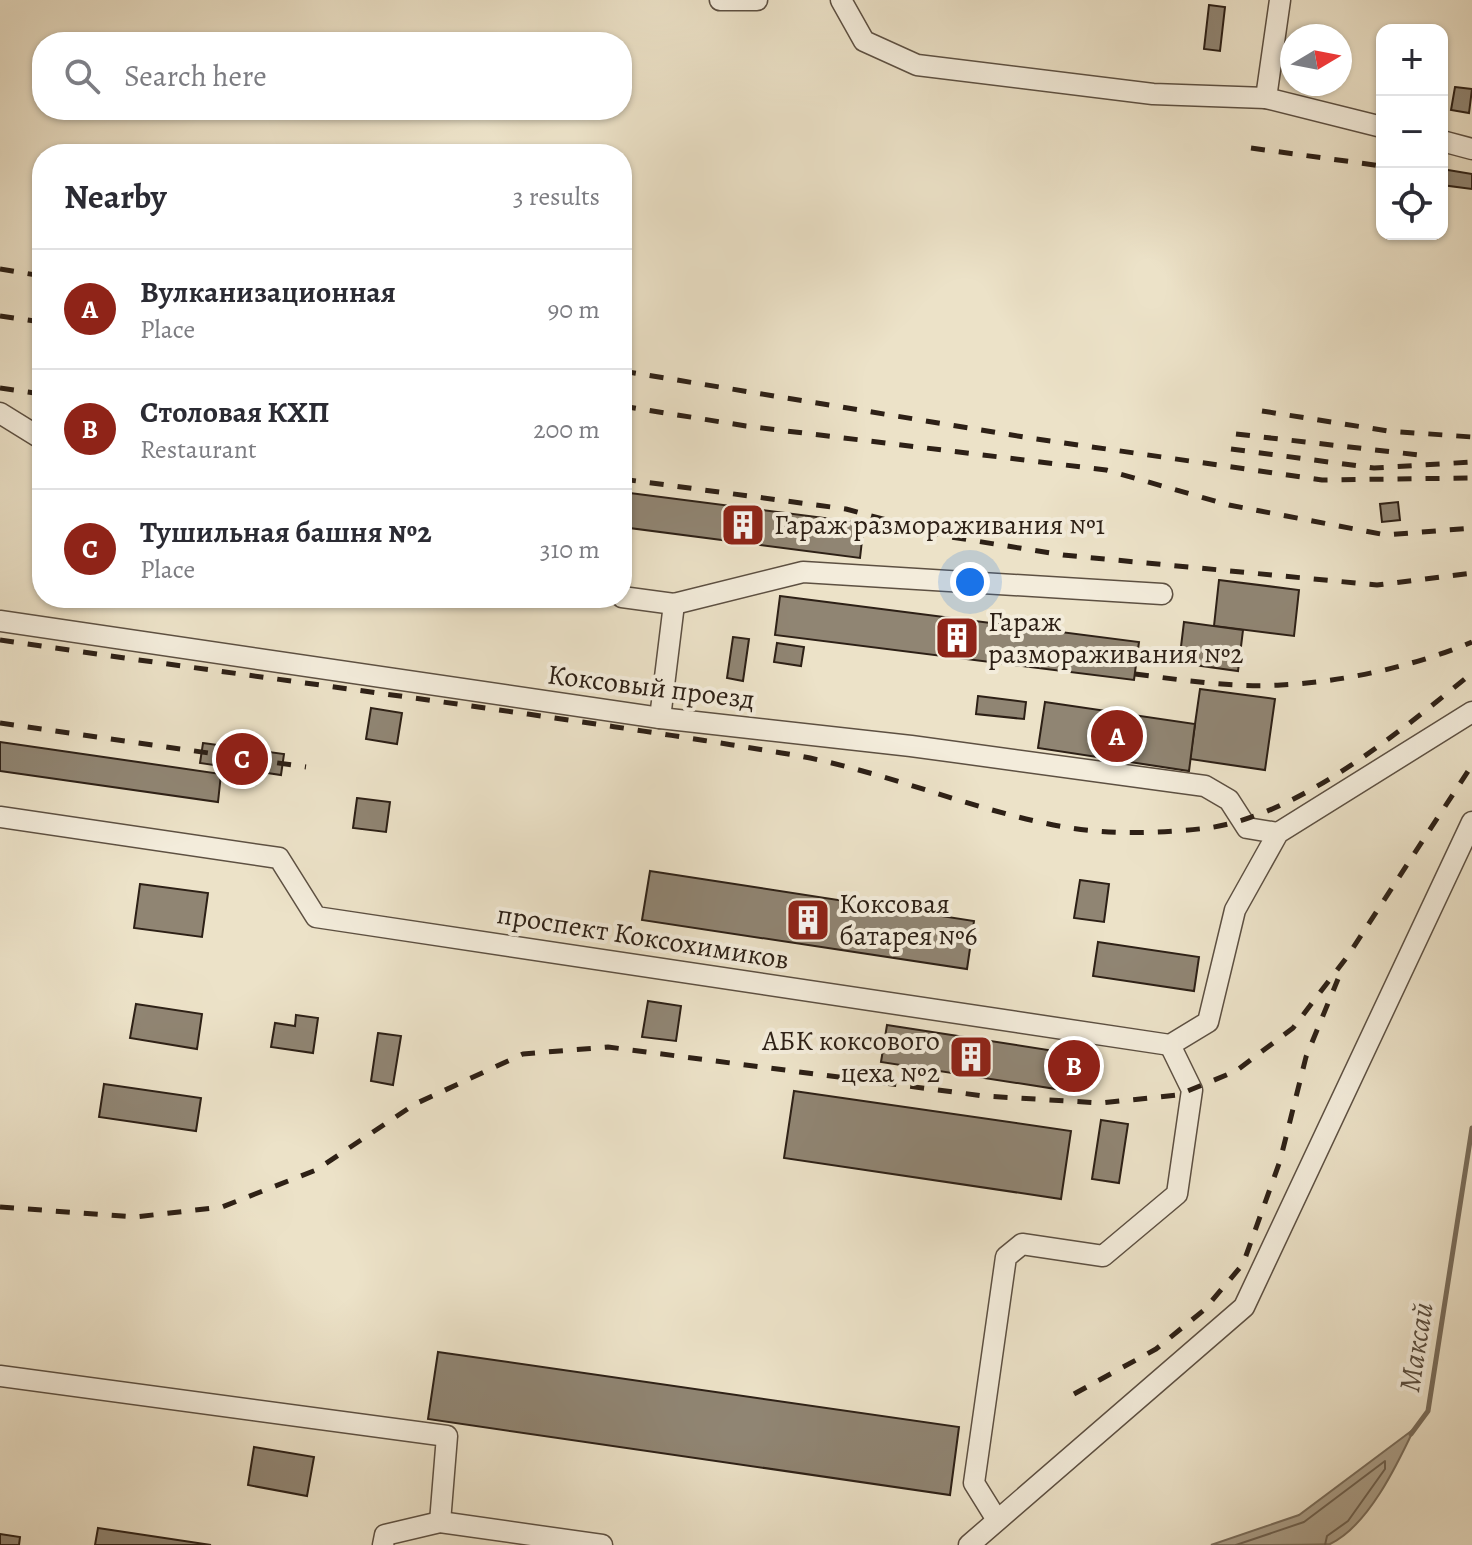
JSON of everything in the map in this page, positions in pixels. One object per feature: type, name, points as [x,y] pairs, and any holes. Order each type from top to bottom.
[{"type":"street","points":[[841,0],[864,41],[917,65],[1153,94],[1266,98],[1376,126]]},
{"type":"street","points":[[1266,98],[1280,0]]},
{"type":"street","points":[[1448,143],[1472,149]]},
{"type":"street","points":[[0,413],[32,433]]},
{"type":"street","points":[[632,598],[674,604],[803,572],[1162,594]]},
{"type":"street","points":[[660,718],[674,604]]},
{"type":"street","name":"Коксовый проезд","points":[[0,621],[660,718],[911,746],[1205,786],[1229,800],[1247,828],[1278,833]]},
{"type":"street","points":[[997,1520],[974,1483],[1006,1257],[1022,1244],[1103,1256],[1177,1194],[1192,1090],[1170,1045],[1208,1022],[1235,910],[1278,833],[1472,712]]},
{"type":"street","name":"проспект Коксохимиков","points":[[0,817],[279,858],[316,917],[1170,1045]]},
{"type":"street","points":[[969,1545],[1244,1307],[1472,822]]},
{"type":"street","points":[[0,1376],[447,1436],[440,1522]]},
{"type":"street","points":[[383,1545],[385,1535],[440,1522],[602,1545]]},
{"type":"water","points":[[1414,1429],[1369,1509],[1357,1524],[1330,1544],[1211,1545],[1299,1515]]},
{"type":"building","points":[[1209,5],[1225,7],[1220,51],[1204,49]]},
{"type":"building","points":[[1455,87],[1472,89],[1469,113],[1451,110]]},
{"type":"building","points":[[1448,170],[1472,174],[1472,189],[1448,186]]},
{"type":"building","name":"Гараж размораживания №1","points":[[632,493],[864,523],[860,558],[632,528]]},
{"type":"building","points":[[1398,502],[1400,520],[1382,522],[1380,504]]},
{"type":"building","points":[[1219,580],[1299,590],[1294,636],[1214,626]]},
{"type":"building","name":"Гараж размораживания №2","points":[[780,596],[1139,642],[1134,680],[775,635]]},
{"type":"building","points":[[1184,622],[1243,630],[1238,671],[1179,663]]},
{"type":"building","points":[[733,637],[749,639],[743,681],[727,678]]},
{"type":"building","points":[[777,643],[804,647],[801,666],[774,662]]},
{"type":"building","points":[[1200,689],[1275,699],[1265,770],[1190,759]]},
{"type":"building","points":[[978,696],[1026,702],[1024,719],[976,714]]},
{"type":"building","points":[[1045,702],[1195,724],[1189,771],[1038,748]]},
{"type":"building","points":[[371,708],[402,713],[397,744],[366,739]]},
{"type":"building","points":[[0,742],[221,774],[218,802],[0,771]]},
{"type":"building","points":[[203,743],[284,754],[281,775],[200,763]]},
{"type":"building","points":[[357,798],[390,802],[386,832],[353,828]]},
{"type":"building","name":"Коксовая батарея №6","points":[[650,871],[974,921],[967,969],[642,920]]},
{"type":"building","points":[[1080,880],[1109,884],[1104,922],[1074,918]]},
{"type":"building","points":[[140,884],[208,893],[202,937],[134,928]]},
{"type":"building","points":[[1098,942],[1199,957],[1194,991],[1093,976]]},
{"type":"building","points":[[648,1001],[681,1006],[676,1041],[642,1037]]},
{"type":"building","points":[[136,1004],[202,1014],[197,1049],[130,1038]]},
{"type":"building","points":[[296,1015],[318,1018],[313,1053],[271,1047],[275,1023],[295,1026]]},
{"type":"building","name":"АБК коксового цеха №2","points":[[887,1025],[1061,1052],[1056,1089],[881,1062]]},
{"type":"building","points":[[378,1033],[401,1036],[393,1085],[371,1081]]},
{"type":"building","points":[[1063,1043],[1091,1047],[1085,1084],[1057,1080]]},
{"type":"building","points":[[104,1084],[201,1098],[196,1131],[99,1117]]},
{"type":"building","points":[[794,1091],[1071,1131],[1061,1199],[784,1158]]},
{"type":"building","points":[[1101,1120],[1128,1124],[1119,1183],[1092,1179]]},
{"type":"building","points":[[438,1352],[959,1427],[950,1495],[428,1419]]},
{"type":"building","points":[[254,1447],[314,1457],[307,1496],[248,1485]]},
{"type":"building","points":[[98,1528],[211,1545],[95,1545]]},
{"type":"building","points":[[0,1534],[20,1537],[19,1545],[0,1545]]},
{"type":"waterway","name":"Максай","points":[[1411,1434],[1428,1411],[1472,1128]]},
{"type":"railway","points":[[1251,148],[1376,165]]},
{"type":"railway","points":[[0,269],[32,274]]},
{"type":"railway","points":[[0,316],[32,321]]},
{"type":"railway","points":[[632,373],[1030,438],[1322,480],[1472,478]]},
{"type":"railway","points":[[0,388],[32,393]]},
{"type":"railway","points":[[632,408],[746,426],[1106,470],[1229,505],[1386,535],[1472,528]]},
{"type":"railway","points":[[1262,411],[1388,431],[1472,437]]},
{"type":"railway","points":[[1236,434],[1428,456]]},
{"type":"railway","points":[[1231,449],[1374,468],[1472,462]]},
{"type":"railway","points":[[632,480],[846,509],[945,536],[1063,555],[1377,585],[1472,573]]},
{"type":"railway","points":[[0,640],[794,755],[863,771],[1001,813],[1070,828],[1121,832],[1208,828],[1243,820],[1278,806],[1314,788],[1382,744],[1472,673]]},
{"type":"railway","points":[[1135,674],[1263,686],[1305,683],[1403,665],[1472,642]]},
{"type":"railway","points":[[0,723],[306,767]]},
{"type":"railway","points":[[0,1207],[135,1217],[222,1207],[316,1170],[415,1104],[523,1054],[608,1047],[984,1096],[1101,1103],[1178,1095],[1236,1071],[1293,1028],[1347,957],[1472,765]]},
{"type":"railway","points":[[1074,1394],[1156,1349],[1204,1310],[1243,1264],[1280,1161],[1306,1057],[1338,979]]},
{"type":"place","name":"Гараж размораживания №1","points":[[743,525]]},
{"type":"place","name":"Гараж размораживания №2","points":[[957,638]]},
{"type":"place","name":"Вулканизационная","points":[[1117,736]]},
{"type":"place","name":"Тушильная башня №2","points":[[242,759]]},
{"type":"place","name":"Коксовая батарея №6","points":[[808,920]]},
{"type":"place","name":"АБК коксового цеха №2","points":[[971,1057]]},
{"type":"place","name":"Столовая КХП","points":[[1074,1066]]}]
